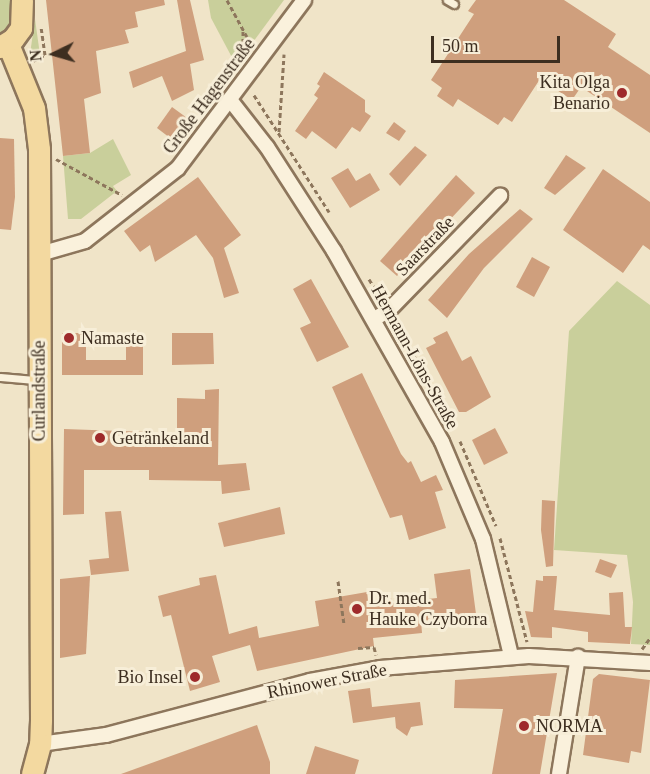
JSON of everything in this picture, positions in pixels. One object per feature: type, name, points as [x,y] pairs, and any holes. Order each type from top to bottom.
[{"type":"main road","points":[[4,45],[24,21],[22,0]]},
{"type":"main road","name":"Curlandstraße","points":[[4,45],[34,108],[39,149],[40,744]]},
{"type":"main road","points":[[36,771],[40,744]]},
{"type":"street","name":"Große Hagenstraße","points":[[40,254],[85,241],[178,168],[231,101],[304,0]]},
{"type":"street","name":"Hermann-Löns-Straße","points":[[231,101],[285,174],[412,383],[467,495],[494,576],[511,656]]},
{"type":"street","name":"Saarstraße","points":[[374,319],[388,311],[500,196]]},
{"type":"street","name":"Rhinower Straße","points":[[40,744],[106,735],[358,672],[511,656],[578,657],[650,663]]},
{"type":"street","points":[[559,774],[578,657]]},
{"type":"lane","points":[[0,377],[39,380]]},
{"type":"path","points":[[227,0],[251,43]]},
{"type":"path","points":[[278,61],[284,54],[279,132]]},
{"type":"path","points":[[258,88],[252,97],[279,132],[331,216]]},
{"type":"path","points":[[39,149],[135,202]]},
{"type":"path","points":[[366,273],[388,311]]},
{"type":"path","points":[[338,581],[344,624]]},
{"type":"green space","points":[[0,0],[10,0],[12,22],[0,34]]},
{"type":"green space","points":[[208,0],[284,0],[236,65],[211,18]]},
{"type":"green space","points":[[35,19],[40,55],[30,54]]},
{"type":"green space","points":[[113,139],[131,175],[113,186],[117,191],[81,219],[68,219],[63,156],[90,153]]},
{"type":"green space","points":[[617,281],[650,305],[650,645],[631,644],[633,602],[627,555],[554,550],[569,331]]},
{"type":"building","points":[[46,0],[164,0],[165,5],[135,12],[138,27],[125,30],[129,43],[96,51],[101,93],[84,99],[90,153],[63,156]]},
{"type":"building","points":[[177,0],[190,0],[204,60],[190,64],[194,90],[172,101],[162,76],[133,88],[129,72],[186,51]]},
{"type":"building","points":[[476,0],[564,0],[616,34],[608,47],[650,75],[650,133],[581,87],[572,100],[540,79],[512,122],[504,117],[498,125],[458,99],[453,107],[437,96],[442,88],[431,80],[474,14],[468,11]]},
{"type":"building","points":[[324,72],[365,100],[365,112],[371,116],[360,132],[352,127],[336,149],[312,131],[306,139],[295,131],[318,98],[314,95],[320,86],[317,84]]},
{"type":"building","points":[[172,107],[194,123],[178,144],[157,128]]},
{"type":"building","points":[[394,122],[406,131],[399,141],[386,133]]},
{"type":"building","points":[[0,138],[14,139],[15,197],[11,230],[0,229]]},
{"type":"building","points":[[415,146],[427,155],[400,186],[389,174]]},
{"type":"building","points":[[566,155],[586,168],[555,195],[544,188]]},
{"type":"building","points":[[348,168],[356,181],[370,173],[380,190],[350,208],[331,178]]},
{"type":"building","points":[[603,169],[650,202],[650,250],[643,245],[623,273],[563,230]]},
{"type":"building","points":[[456,175],[475,193],[397,276],[380,261]]},
{"type":"building","points":[[198,177],[241,235],[224,248],[239,293],[224,298],[213,258],[196,235],[155,262],[150,245],[140,252],[124,231]]},
{"type":"building","points":[[520,209],[533,219],[484,268],[447,318],[428,300],[469,254]]},
{"type":"building","points":[[532,257],[550,267],[534,297],[516,287]]},
{"type":"building","points":[[311,279],[349,347],[317,362],[300,328],[311,323],[293,289]]},
{"type":"building","points":[[447,331],[462,361],[471,356],[491,397],[466,412],[459,412],[426,348],[436,343],[433,338]]},
{"type":"building","points":[[62,333],[86,333],[86,360],[126,360],[126,333],[143,333],[143,375],[62,375]]},
{"type":"building","points":[[172,333],[213,333],[214,364],[172,365]]},
{"type":"building","points":[[362,373],[401,454],[408,463],[411,461],[421,482],[436,475],[443,490],[435,492],[446,528],[409,540],[402,515],[390,518],[332,387]]},
{"type":"building","points":[[219,389],[218,465],[246,463],[250,490],[222,494],[221,481],[149,480],[149,470],[84,470],[84,514],[63,515],[64,429],[177,433],[177,398],[205,399],[205,390]]},
{"type":"building","points":[[495,428],[508,453],[484,465],[472,440]]},
{"type":"building","points":[[542,500],[555,501],[553,566],[546,567],[541,530]]},
{"type":"building","points":[[280,507],[285,534],[224,547],[218,523]]},
{"type":"building","points":[[121,511],[129,571],[91,575],[89,560],[109,558],[105,512]]},
{"type":"building","points":[[600,559],[617,565],[611,578],[595,572]]},
{"type":"building","points":[[470,569],[476,614],[421,621],[422,633],[373,638],[374,646],[257,671],[250,645],[212,656],[220,682],[190,691],[171,615],[163,617],[158,596],[200,585],[199,578],[216,575],[229,634],[257,626],[259,638],[319,626],[315,601],[367,592],[368,601],[391,598],[392,603],[437,598],[434,574]]},
{"type":"building","points":[[90,576],[86,654],[60,658],[60,579]]},
{"type":"building","points":[[543,576],[557,576],[554,610],[610,615],[609,593],[623,592],[625,627],[632,627],[630,644],[588,642],[588,632],[552,627],[552,638],[531,637],[525,611],[533,612],[536,580],[543,581]]},
{"type":"building","name":"NORMA","points":[[557,673],[540,774],[492,774],[503,709],[454,708],[455,680]]},
{"type":"building","points":[[599,674],[650,680],[641,753],[631,751],[629,763],[583,755],[593,679]]},
{"type":"building","points":[[370,688],[372,707],[420,702],[423,725],[411,727],[407,736],[396,728],[395,717],[353,723],[348,691]]},
{"type":"building","points":[[257,725],[270,762],[270,774],[121,774]]},
{"type":"building","points":[[315,746],[359,760],[355,774],[306,774]]},
{"type":"place","name":"Kita Olga Benario","points":[[622,93]]},
{"type":"place","name":"Namaste","points":[[69,338]]},
{"type":"place","name":"Getränkeland","points":[[100,438]]},
{"type":"place","name":"Dr. med. Hauke Czyborra","points":[[357,609]]},
{"type":"place","name":"Bio Insel","points":[[195,677]]},
{"type":"place","name":"NORMA","points":[[524,726]]}]
